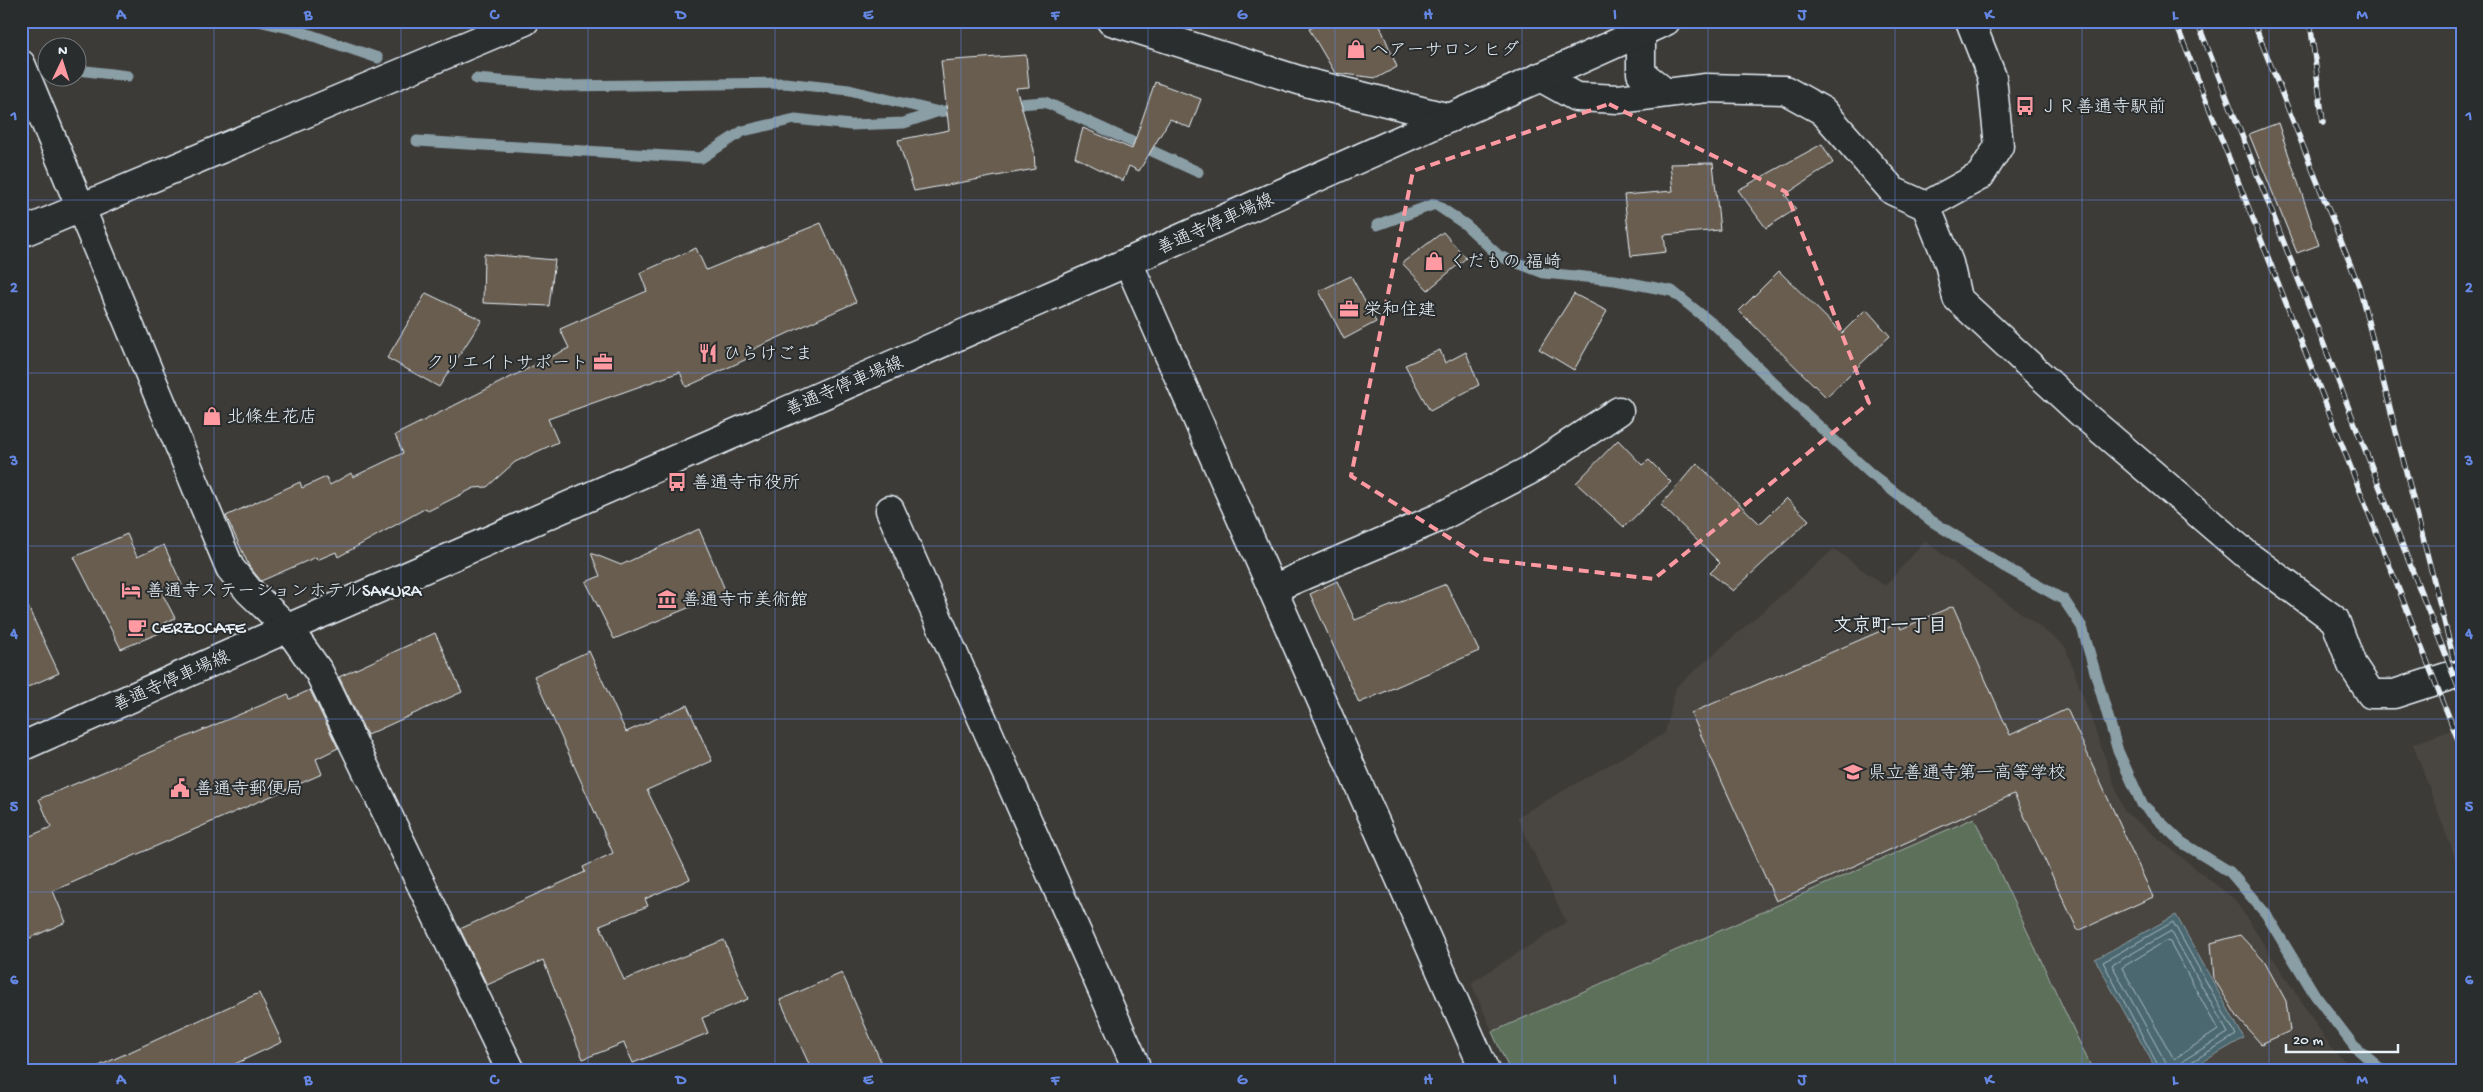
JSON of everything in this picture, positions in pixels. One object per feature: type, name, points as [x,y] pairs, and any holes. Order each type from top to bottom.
[{"type":"street","points":[[21,233],[81,206],[525,21]]},
{"type":"street","points":[[1111,21],[1305,82],[1450,118]]},
{"type":"street","name":"善通寺停車場線","points":[[21,747],[288,628],[1128,262],[1666,21]]},
{"type":"street","points":[[1926,206],[1980,176],[1999,146],[1992,77],[1970,21]]},
{"type":"street","points":[[1641,32],[1641,73],[1666,93]]},
{"type":"street","points":[[21,64],[230,568],[249,591],[288,628],[319,672],[511,1071]]},
{"type":"street","points":[[1540,77],[1576,97],[1620,99],[1706,88],[1785,90],[1823,112],[1893,191],[1926,206],[1949,263],[1957,298],[2079,411],[2247,555],[2335,620],[2352,665],[2371,694],[2394,694],[2462,672]]},
{"type":"street","points":[[1128,262],[1485,1071]]},
{"type":"street","points":[[1272,589],[1438,518],[1530,470],[1619,411]]},
{"type":"street","points":[[890,510],[1135,1064]]},
{"type":"highlighted area","points":[[1609,104],[1786,192],[1869,403],[1654,579],[1483,559],[1351,476],[1413,171]]},
{"type":"shaded area","name":"県立善通寺第一高等学校","points":[[1925,541],[2065,646],[2124,811],[2235,900],[2334,1052],[2358,1071],[1510,1071],[1471,983],[1566,922],[1517,817],[1665,733],[1676,687],[1834,549],[1885,586]]},
{"type":"shaded area","points":[[2462,726],[2462,877],[2413,744]]},
{"type":"green space","points":[[1974,818],[2093,1071],[1510,1071],[1492,1032]]},
{"type":"water","points":[[2176,915],[2244,1038],[2187,1071],[2157,1071],[2095,959]]},
{"type":"building","points":[[1327,21],[1378,21],[1397,67],[1377,78],[1335,73],[1309,29]]},
{"type":"building","points":[[1026,55],[1029,87],[1016,88],[1034,150],[1035,169],[914,191],[898,140],[949,130],[941,61]]},
{"type":"building","points":[[1155,82],[1201,99],[1190,128],[1170,119],[1139,171],[1129,166],[1123,181],[1075,157],[1083,128],[1132,149]]},
{"type":"building","points":[[2278,123],[2319,245],[2297,253],[2249,134]]},
{"type":"building","points":[[1822,144],[1833,163],[1785,195],[1796,209],[1766,228],[1738,190]]},
{"type":"building","points":[[1713,163],[1720,230],[1664,235],[1666,252],[1631,256],[1624,195],[1673,191],[1670,164]]},
{"type":"building","points":[[821,223],[856,302],[747,352],[749,358],[686,387],[680,372],[548,419],[558,442],[515,462],[487,487],[474,488],[428,511],[426,508],[338,557],[336,552],[317,560],[316,557],[261,581],[249,566],[226,516],[300,482],[302,488],[326,477],[330,485],[351,473],[353,477],[403,453],[395,435],[569,348],[560,329],[647,291],[640,273],[696,248],[706,270]]},
{"type":"building","points":[[1443,232],[1466,258],[1428,290],[1402,263]]},
{"type":"building","points":[[484,254],[555,260],[549,306],[483,303]]},
{"type":"building","points":[[1779,271],[1842,333],[1866,309],[1890,336],[1826,397],[1739,311]]},
{"type":"building","points":[[1351,276],[1376,322],[1344,339],[1319,291]]},
{"type":"building","points":[[426,293],[482,320],[439,387],[387,358]]},
{"type":"building","points":[[1574,294],[1607,311],[1574,370],[1539,349]]},
{"type":"building","points":[[1440,350],[1445,363],[1466,352],[1479,385],[1430,411],[1405,365]]},
{"type":"building","points":[[1618,440],[1642,465],[1649,460],[1671,482],[1624,527],[1576,483]]},
{"type":"building","points":[[1697,463],[1760,524],[1786,498],[1809,520],[1733,591],[1710,573],[1720,563],[1661,505]]},
{"type":"building","points":[[699,529],[726,592],[614,639],[586,582],[600,576],[591,553],[621,565]]},
{"type":"building","name":"善通寺ステーションホテルSAKURA","points":[[127,534],[137,557],[164,545],[182,585],[163,595],[175,618],[159,626],[162,632],[121,649],[74,557]]},
{"type":"building","points":[[1337,581],[1355,620],[1446,584],[1479,651],[1359,703],[1310,594]]},
{"type":"building","points":[[21,592],[59,673],[21,690]]},
{"type":"building","points":[[1953,606],[2010,735],[2067,709],[2153,897],[2078,931],[2014,794],[1776,901],[1691,713],[1899,623],[1901,629]]},
{"type":"building","points":[[435,633],[462,692],[367,735],[339,677]]},
{"type":"building","points":[[589,651],[626,732],[687,705],[712,761],[647,790],[690,879],[645,899],[648,906],[600,925],[624,980],[724,940],[748,999],[702,1018],[708,1033],[633,1063],[624,1043],[583,1059],[543,960],[487,985],[460,929],[585,872],[583,867],[613,853],[534,676]]},
{"type":"building","points":[[310,690],[338,748],[316,759],[322,774],[53,891],[66,922],[21,942],[21,823],[28,837],[51,827],[39,799],[288,694],[290,699]]},
{"type":"building","points":[[2240,935],[2264,961],[2286,1001],[2290,1031],[2261,1044],[2238,1018],[2214,979],[2211,943]]},
{"type":"building","points":[[842,973],[885,1071],[812,1071],[780,1000]]},
{"type":"building","points":[[259,993],[282,1042],[220,1071],[88,1071]]},
{"type":"waterway","points":[[258,21],[293,29],[378,58]]},
{"type":"waterway","points":[[88,71],[128,76]]},
{"type":"waterway","points":[[476,79],[564,86],[785,83],[849,90],[935,111]]},
{"type":"waterway","points":[[1005,105],[1045,102],[1198,172]]},
{"type":"waterway","points":[[417,141],[701,158],[743,131],[795,119],[851,125],[904,123],[936,112],[962,109]]},
{"type":"waterway","points":[[1377,225],[1435,204],[1466,225],[1499,256],[1544,273],[1615,280],[1672,291],[1719,329],[1796,405],[1870,473],[1930,520],[2005,567],[2064,600],[2082,627],[2118,751],[2142,804],[2181,842],[2230,872],[2266,914],[2315,995],[2354,1046],[2383,1071]]},
{"type":"railway","points":[[2175,21],[2462,750]]},
{"type":"railway","points":[[2197,21],[2462,697]]},
{"type":"railway","points":[[2253,21],[2359,286],[2454,660]]},
{"type":"railway","points":[[2310,21],[2323,122]]},
{"type":"place","name":"ヘアーサロン ヒダ","points":[[1356,49]]},
{"type":"place","name":"ＪＲ善通寺駅前","points":[[2025,106]]},
{"type":"place","name":"くだもの 福崎","points":[[1434,261]]},
{"type":"place","name":"栄和住建","points":[[1349,309]]},
{"type":"place","name":"ひらけごま","points":[[708,353]]},
{"type":"place","name":"クリエイトサポート","points":[[603,362]]},
{"type":"place","name":"北條生花店","points":[[212,416]]},
{"type":"place","name":"善通寺市役所","points":[[677,482]]},
{"type":"place","name":"善通寺ステーションホテルSAKURA","points":[[131,590]]},
{"type":"place","name":"善通寺市美術館","points":[[667,599]]},
{"type":"place","name":"CERZOCAFE","points":[[137,627]]},
{"type":"place","name":"県立善通寺第一高等学校","points":[[1853,772]]},
{"type":"place","name":"善通寺郵便局","points":[[180,788]]},
{"type":"district","name":"文京町一丁目","points":[[1890,624]]}]
